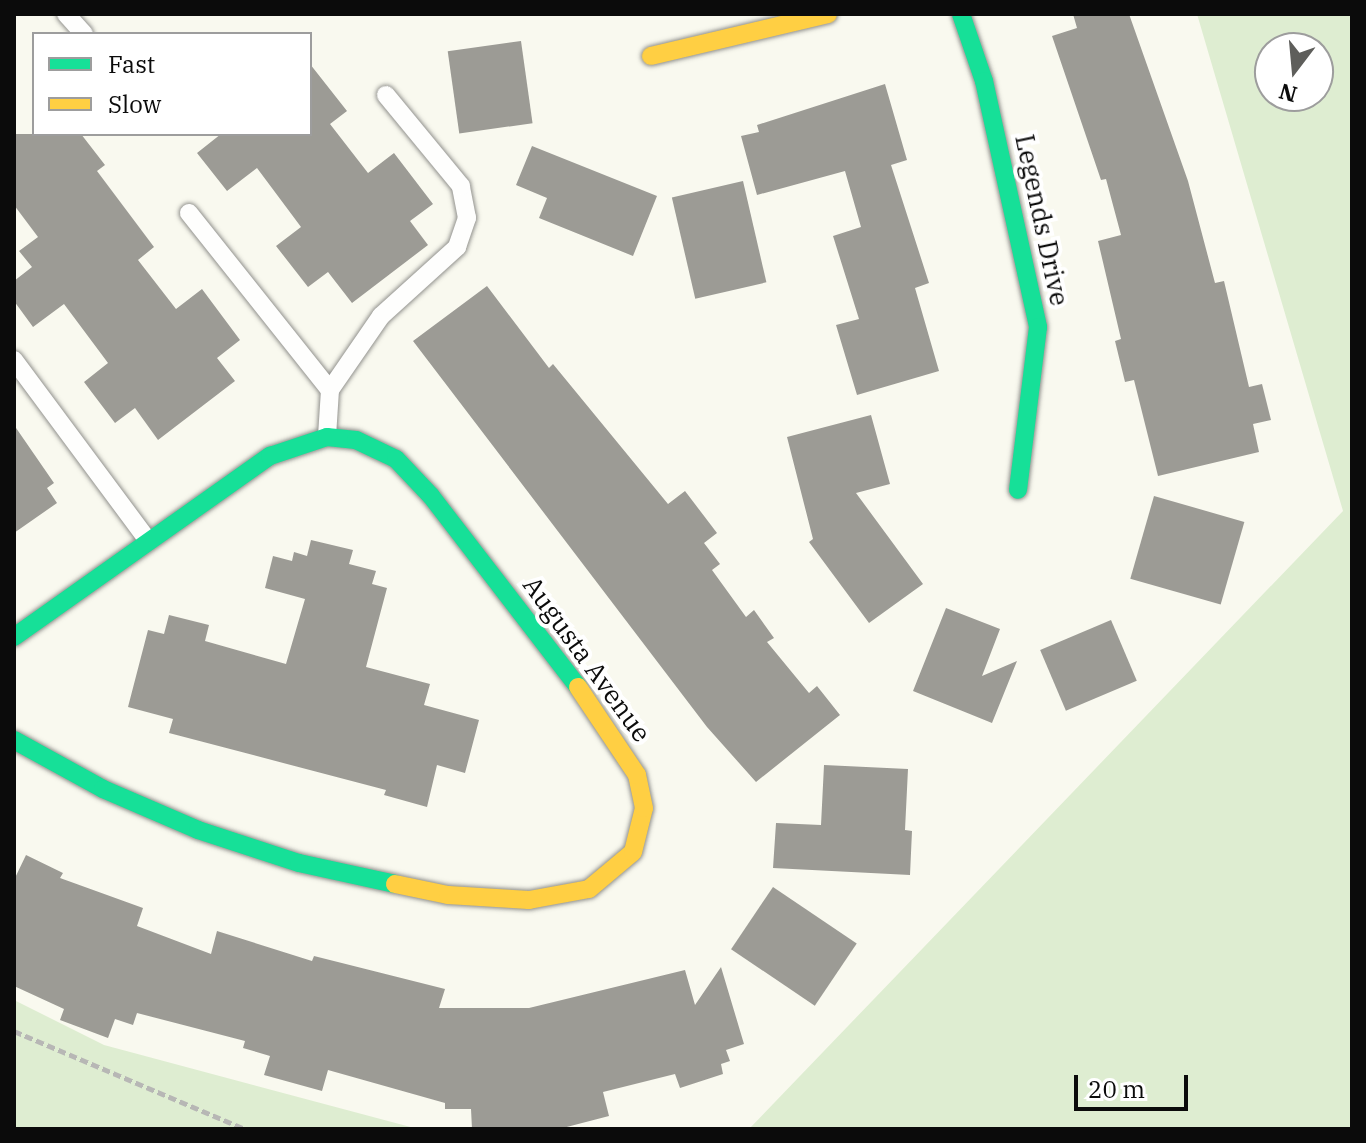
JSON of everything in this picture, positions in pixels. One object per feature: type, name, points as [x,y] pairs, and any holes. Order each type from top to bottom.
[{"type":"street","points":[[651,56],[828,14]]},
{"type":"street","name":"Legends Drive","points":[[961,14],[984,81],[1038,327],[1018,490]]},
{"type":"street","name":"Augusta Avenue","points":[[14,637],[147,539],[270,456],[327,437],[369,445],[407,469],[605,722],[637,775],[644,808],[639,839],[624,863],[589,889],[545,898],[491,899],[399,887],[299,863],[198,830],[103,789],[14,740]]},
{"type":"lane","points":[[66,14],[82,32]]},
{"type":"lane","points":[[327,437],[330,390],[381,316],[457,247],[467,218],[461,186],[386,95]]},
{"type":"lane","points":[[189,213],[330,390]]},
{"type":"lane","points":[[14,360],[147,539]]},
{"type":"path","points":[[14,1031],[245,1129]]},
{"type":"green space","points":[[1197,14],[1352,14],[1352,1129],[749,1129],[1343,511]]},
{"type":"green space","points":[[14,1000],[104,1045],[418,1129],[14,1129]]},
{"type":"building","points":[[1073,14],[1129,14],[1188,181],[1215,283],[1224,281],[1249,387],[1262,384],[1271,420],[1253,424],[1259,452],[1158,476],[1134,380],[1125,382],[1115,341],[1121,339],[1098,241],[1121,235],[1106,179],[1101,180],[1052,36],[1077,28]]},
{"type":"building","points":[[521,41],[533,123],[459,133],[448,51]]},
{"type":"building","points":[[312,67],[347,111],[330,124],[368,173],[394,153],[433,204],[410,221],[428,245],[352,303],[328,272],[308,287],[276,246],[301,227],[257,168],[227,191],[197,153],[218,136],[312,136]]},
{"type":"building","points":[[885,84],[907,160],[891,165],[929,283],[915,288],[939,371],[857,395],[836,325],[859,319],[833,236],[861,227],[845,171],[757,195],[741,136],[759,132],[757,125]]},
{"type":"building","points":[[14,134],[83,136],[105,165],[97,171],[154,247],[138,260],[176,309],[202,289],[240,340],[217,358],[235,381],[158,440],[135,408],[115,423],[84,382],[108,363],[64,304],[33,327],[14,301],[14,281],[32,267],[19,251],[38,237],[14,205]]},
{"type":"building","points":[[532,146],[657,196],[633,256],[539,218],[547,198],[516,185]]},
{"type":"building","points":[[743,181],[766,282],[695,299],[672,197]]},
{"type":"building","points":[[487,286],[549,368],[553,364],[668,504],[685,491],[717,533],[704,543],[720,564],[712,570],[746,617],[754,610],[774,638],[767,642],[809,693],[817,686],[840,715],[756,782],[707,727],[413,341]]},
{"type":"building","points":[[871,415],[890,484],[856,493],[923,584],[869,623],[809,542],[813,539],[787,437]]},
{"type":"building","points":[[14,425],[54,483],[47,488],[57,503],[14,533]]},
{"type":"building","points":[[1154,496],[1244,522],[1221,605],[1130,579]]},
{"type":"building","points":[[311,540],[353,550],[349,564],[376,571],[372,584],[387,588],[366,667],[430,684],[424,705],[479,720],[465,773],[437,765],[427,807],[384,795],[386,790],[169,733],[173,719],[128,707],[148,630],[164,634],[169,615],[209,625],[205,641],[286,664],[305,599],[265,588],[273,556],[292,561],[294,552],[307,556]]},
{"type":"building","points":[[946,608],[1000,629],[982,676],[1017,661],[992,723],[913,691]]},
{"type":"building","points":[[1111,620],[1137,681],[1066,711],[1040,650]]},
{"type":"building","points":[[824,765],[908,769],[905,830],[912,831],[910,875],[773,868],[776,823],[821,825]]},
{"type":"building","points":[[26,855],[63,873],[60,878],[143,908],[137,926],[211,954],[217,931],[312,961],[314,956],[445,989],[439,1008],[529,1008],[685,970],[695,1005],[721,967],[744,1044],[726,1050],[730,1061],[721,1064],[723,1074],[680,1088],[675,1074],[603,1092],[609,1116],[559,1129],[472,1129],[471,1109],[445,1109],[445,1103],[328,1070],[322,1091],[264,1075],[270,1056],[243,1048],[245,1041],[137,1013],[133,1025],[115,1019],[108,1038],[60,1020],[64,1009],[14,986],[14,880]]},
{"type":"building","points":[[773,887],[857,943],[815,1006],[731,949]]},
{"type":"traffic: fast","points":[[961,14],[984,81],[1038,327],[1018,490]]},
{"type":"traffic: fast","points":[[14,637],[270,456],[327,437],[356,440],[396,459],[431,496],[578,687]]},
{"type":"traffic: fast","points":[[14,740],[103,789],[198,830],[299,863],[395,884]]},
{"type":"traffic: slow","points":[[651,56],[828,14]]},
{"type":"traffic: slow","points":[[395,884],[448,895],[529,900],[589,889],[633,852],[644,808],[637,775],[578,687]]}]
